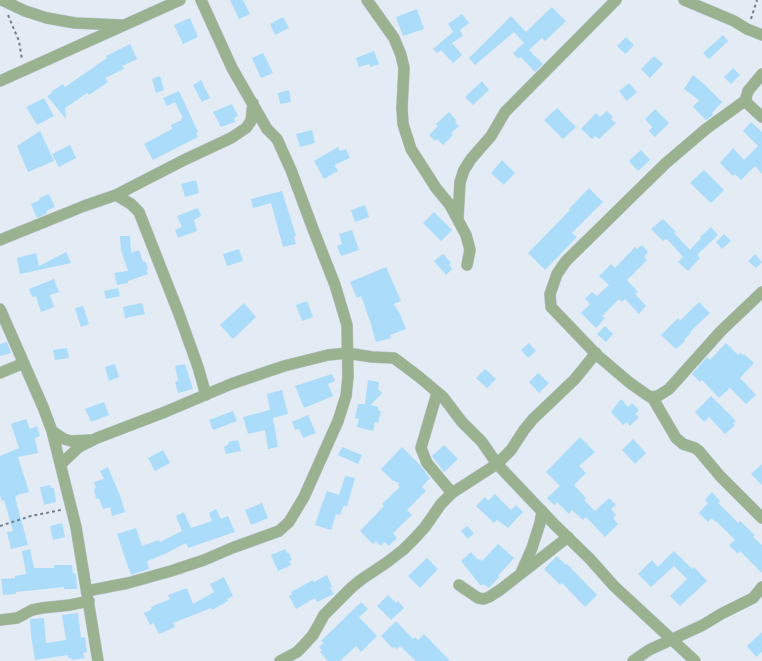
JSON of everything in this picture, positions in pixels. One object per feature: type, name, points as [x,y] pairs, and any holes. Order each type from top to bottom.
[{"type":"street","points":[[2,0],[25,11],[47,18],[75,23],[122,25]]},
{"type":"street","points":[[0,81],[180,0]]},
{"type":"street","points":[[0,620],[17,618],[32,610],[88,596],[204,560],[232,548],[274,534],[284,527],[304,497],[345,403],[348,386],[347,326],[335,285],[292,170],[277,139],[268,128],[232,68],[201,0]]},
{"type":"street","points":[[367,0],[394,38],[401,55],[404,68],[402,108],[403,124],[412,149],[436,188],[450,205],[466,235],[470,250],[467,265]]},
{"type":"street","points":[[458,218],[460,182],[464,170],[471,159],[491,136],[505,112],[616,0]]},
{"type":"street","points":[[684,0],[734,21],[747,29],[762,35]]},
{"type":"street","points":[[762,74],[748,91],[746,100],[706,129],[656,172],[566,261],[557,274],[550,294],[550,308],[596,353],[630,383],[652,397],[676,438],[683,444],[695,448],[720,476],[762,518]]},
{"type":"street","points":[[746,100],[747,103],[762,118]]},
{"type":"street","points":[[0,240],[71,211],[116,195],[231,138],[246,128],[252,117],[253,102]]},
{"type":"street","points":[[246,128],[268,128]]},
{"type":"street","points":[[116,195],[131,204],[139,212],[179,314],[206,394]]},
{"type":"street","points":[[652,397],[658,396],[669,389],[721,331],[762,292]]},
{"type":"street","points":[[0,309],[52,431],[72,508],[98,661]]},
{"type":"street","points":[[61,464],[70,454],[92,440],[165,412],[231,384],[284,366],[328,355],[347,353],[372,357],[386,356],[396,358],[446,401],[468,429],[482,442],[497,464],[542,511],[590,559],[614,586],[670,640],[695,661]]},
{"type":"street","points":[[280,661],[297,652],[303,646],[313,635],[324,615],[352,587],[392,559],[415,538],[425,527],[441,504],[452,493],[497,464],[511,450],[533,419],[575,379],[596,353]]},
{"type":"street","points":[[0,373],[24,363]]},
{"type":"street","points":[[437,393],[421,448],[427,463],[452,493]]},
{"type":"street","points":[[52,431],[64,439],[71,441],[92,440]]},
{"type":"street","points":[[521,573],[534,542],[542,511]]},
{"type":"street","points":[[459,585],[478,598],[484,599],[500,590],[568,537]]},
{"type":"street","points":[[632,661],[649,650],[703,625],[720,614],[753,598],[762,587]]},
{"type":"path","points":[[2,0],[19,41],[24,71]]},
{"type":"path","points":[[747,29],[757,0]]},
{"type":"path","points":[[0,526],[31,516],[72,508]]},
{"type":"building","points":[[230,0],[243,0],[250,14],[239,19]]},
{"type":"building","points":[[552,7],[566,21],[545,41],[542,38],[529,50],[543,64],[535,72],[521,57],[518,59],[513,53],[524,43],[514,32],[475,65],[469,58],[511,16],[526,32]]},
{"type":"building","points":[[417,9],[424,29],[403,36],[396,17]]},
{"type":"building","points":[[462,14],[469,23],[460,30],[463,36],[452,43],[462,55],[453,63],[441,50],[437,53],[433,49],[453,32],[448,24]]},
{"type":"building","points":[[283,17],[289,28],[275,35],[270,24]]},
{"type":"building","points":[[190,18],[198,37],[183,44],[174,25]]},
{"type":"building","points":[[723,35],[728,41],[709,59],[703,53]]},
{"type":"building","points":[[626,37],[634,45],[625,54],[617,46]]},
{"type":"building","points":[[130,44],[137,59],[122,66],[124,69],[105,78],[108,82],[89,95],[87,93],[65,108],[66,119],[47,96],[63,84],[65,87],[107,58],[106,56]]},
{"type":"building","points":[[374,51],[379,64],[371,67],[369,64],[359,67],[356,58]]},
{"type":"building","points":[[263,53],[273,73],[261,78],[252,58]]},
{"type":"building","points":[[654,56],[663,64],[650,78],[641,69]]},
{"type":"building","points":[[733,68],[740,75],[731,84],[724,77]]},
{"type":"building","points":[[693,75],[722,102],[712,113],[713,115],[706,120],[693,107],[699,100],[684,89]]},
{"type":"building","points":[[160,76],[164,90],[156,93],[152,79]]},
{"type":"building","points":[[201,80],[210,98],[202,102],[193,85]]},
{"type":"building","points":[[482,81],[489,90],[473,105],[465,97]]},
{"type":"building","points":[[629,83],[637,92],[627,101],[619,91]]},
{"type":"building","points":[[289,90],[291,102],[280,104],[278,93]]},
{"type":"building","points":[[179,91],[198,132],[196,133],[198,137],[153,160],[144,144],[172,129],[171,125],[182,120],[181,118],[183,118],[175,102],[167,106],[163,98]]},
{"type":"building","points":[[44,98],[54,116],[37,125],[26,107]]},
{"type":"building","points":[[232,104],[238,116],[234,118],[235,122],[221,127],[213,112]]},
{"type":"building","points":[[557,108],[576,127],[563,139],[544,120]]},
{"type":"building","points":[[655,109],[669,123],[655,137],[649,131],[652,127],[645,119]]},
{"type":"building","points":[[607,111],[613,117],[611,119],[616,123],[599,139],[595,136],[592,139],[581,129],[596,113],[600,117]]},
{"type":"building","points":[[449,112],[459,126],[451,133],[453,135],[443,145],[437,139],[435,141],[429,135],[438,126],[436,124]]},
{"type":"building","points":[[751,122],[762,132],[762,174],[755,166],[741,180],[735,174],[733,176],[720,163],[733,148],[744,160],[758,146],[743,131]]},
{"type":"building","points":[[312,130],[315,143],[300,147],[296,134]]},
{"type":"building","points":[[40,131],[54,161],[28,172],[17,146]]},
{"type":"building","points":[[70,145],[76,158],[59,167],[52,154]]},
{"type":"building","points":[[338,147],[340,151],[346,149],[350,158],[334,165],[338,171],[324,179],[314,161]]},
{"type":"building","points":[[641,150],[650,160],[638,171],[629,161]]},
{"type":"building","points":[[502,160],[515,173],[504,185],[491,173]]},
{"type":"building","points":[[704,170],[724,190],[711,203],[690,183]]},
{"type":"building","points":[[196,180],[199,193],[185,197],[181,184]]},
{"type":"building","points":[[589,188],[603,202],[572,233],[577,237],[545,270],[528,253],[570,210],[569,209]]},
{"type":"building","points":[[282,191],[296,236],[294,237],[296,244],[283,247],[271,203],[253,208],[251,199]]},
{"type":"building","points":[[49,194],[55,207],[46,211],[47,213],[37,218],[31,204],[40,200],[39,198]]},
{"type":"building","points":[[365,205],[369,217],[355,222],[351,210]]},
{"type":"building","points":[[198,208],[201,216],[194,220],[197,231],[178,238],[175,230],[182,227],[177,216]]},
{"type":"building","points":[[434,212],[452,230],[441,241],[423,223]]},
{"type":"building","points":[[663,219],[676,232],[674,233],[690,250],[701,238],[700,237],[711,227],[718,235],[697,255],[700,258],[688,271],[678,262],[683,257],[668,240],[665,239],[663,241],[651,229]]},
{"type":"building","points":[[352,230],[359,250],[341,256],[337,246],[342,244],[339,234]]},
{"type":"building","points":[[724,234],[731,241],[722,249],[716,242]]},
{"type":"building","points":[[120,236],[130,236],[131,253],[139,250],[143,262],[146,262],[148,270],[146,270],[148,274],[128,281],[128,283],[117,285],[114,273],[128,271],[121,250]]},
{"type":"building","points":[[642,245],[648,252],[644,257],[647,260],[627,280],[638,292],[635,294],[646,306],[639,314],[625,299],[622,302],[619,299],[602,316],[605,318],[596,328],[581,313],[590,304],[585,299],[592,292],[597,296],[609,285],[599,276],[611,264],[615,268],[635,247],[637,249]]},
{"type":"building","points":[[239,249],[243,261],[227,266],[223,254]]},
{"type":"building","points":[[66,252],[71,263],[20,274],[17,258],[36,253],[39,266]]},
{"type":"building","points":[[443,254],[451,263],[449,264],[452,269],[446,275],[434,261]]},
{"type":"building","points":[[755,254],[762,262],[756,268],[748,261]]},
{"type":"building","points":[[386,267],[401,301],[394,304],[406,329],[390,335],[391,338],[376,342],[361,296],[357,298],[350,282]]},
{"type":"building","points":[[54,279],[59,292],[50,295],[54,307],[41,312],[36,296],[32,297],[29,289]]},
{"type":"building","points":[[118,288],[120,296],[106,299],[104,291]]},
{"type":"building","points":[[307,301],[313,317],[302,321],[296,305]]},
{"type":"building","points":[[699,302],[710,313],[690,332],[691,333],[684,340],[685,341],[676,349],[661,335],[678,318],[680,321]]},
{"type":"building","points":[[142,303],[145,314],[125,318],[123,307]]},
{"type":"building","points":[[244,303],[256,317],[233,339],[220,325]]},
{"type":"building","points":[[83,306],[89,324],[81,327],[75,308]]},
{"type":"building","points":[[605,326],[613,334],[606,342],[597,334]]},
{"type":"building","points":[[7,342],[11,353],[0,356],[0,344]]},
{"type":"building","points":[[529,343],[536,351],[528,358],[521,350]]},
{"type":"building","points":[[726,343],[738,355],[740,353],[743,355],[744,354],[754,363],[740,378],[756,395],[746,404],[730,388],[719,398],[702,380],[700,382],[692,374],[707,357],[710,360]]},
{"type":"building","points":[[67,348],[69,358],[55,360],[53,350]]},
{"type":"building","points":[[115,364],[119,377],[109,381],[105,367]]},
{"type":"building","points":[[185,364],[193,389],[178,393],[175,382],[178,381],[175,366]]},
{"type":"building","points":[[485,369],[496,379],[487,388],[476,378]]},
{"type":"building","points":[[538,373],[549,383],[539,393],[529,382]]},
{"type":"building","points":[[332,374],[335,381],[328,384],[333,396],[304,408],[295,386]]},
{"type":"building","points":[[368,380],[379,382],[378,389],[382,393],[371,405],[378,407],[378,410],[381,411],[378,423],[375,422],[373,431],[357,427],[359,419],[355,418],[358,404],[365,404]]},
{"type":"building","points":[[282,390],[288,414],[273,418],[278,447],[268,449],[265,430],[248,434],[243,417],[270,410],[267,394]]},
{"type":"building","points":[[711,396],[736,421],[733,424],[735,425],[725,434],[709,417],[704,422],[695,412]]},
{"type":"building","points":[[621,399],[628,407],[632,403],[639,410],[635,414],[639,417],[630,426],[627,422],[623,425],[611,412]]},
{"type":"building","points":[[104,402],[109,415],[91,422],[85,409]]},
{"type":"building","points":[[233,411],[237,421],[213,430],[209,420]]},
{"type":"building","points":[[308,415],[316,433],[303,438],[299,429],[295,430],[292,422]]},
{"type":"building","points":[[26,419],[30,429],[37,426],[40,436],[35,438],[38,453],[18,457],[29,492],[17,495],[15,497],[28,545],[11,549],[7,532],[13,531],[4,500],[2,501],[0,495],[0,456],[19,448],[11,424]]},
{"type":"building","points":[[580,437],[595,452],[579,466],[586,473],[574,485],[586,498],[584,500],[595,511],[609,498],[616,505],[611,509],[616,515],[613,518],[618,524],[605,537],[586,517],[583,520],[572,510],[569,514],[557,502],[554,505],[547,498],[560,486],[546,472]]},
{"type":"building","points":[[633,439],[646,453],[635,464],[622,450]]},
{"type":"building","points":[[238,440],[241,451],[226,454],[224,447],[229,444],[228,442]]},
{"type":"building","points":[[444,445],[458,459],[444,472],[432,456]]},
{"type":"building","points":[[342,447],[362,455],[358,464],[338,455]]},
{"type":"building","points":[[402,447],[420,465],[430,478],[422,487],[426,491],[407,510],[412,515],[393,533],[397,538],[389,546],[384,542],[381,546],[376,541],[373,544],[360,531],[384,506],[382,504],[400,487],[398,485],[399,483],[392,480],[381,469]]},
{"type":"building","points":[[163,450],[170,463],[155,471],[148,458]]},
{"type":"building","points":[[762,464],[762,485],[751,474]]},
{"type":"building","points":[[108,467],[121,498],[125,512],[112,516],[110,507],[103,509],[99,498],[96,499],[94,489],[96,488],[94,482],[104,479],[100,471]]},
{"type":"building","points":[[345,476],[355,478],[347,507],[344,505],[340,515],[336,514],[331,530],[315,525],[327,491],[339,495]]},
{"type":"building","points":[[50,485],[51,488],[54,488],[56,502],[44,505],[40,487]]},
{"type":"building","points":[[712,492],[720,501],[718,503],[738,523],[740,521],[755,535],[753,537],[762,545],[762,573],[740,551],[738,554],[729,545],[735,540],[717,522],[711,518],[708,522],[699,513],[708,503],[705,500]]},
{"type":"building","points":[[495,494],[511,510],[516,505],[523,512],[508,528],[497,520],[494,523],[476,506],[485,497],[488,501]]},
{"type":"building","points":[[262,503],[268,518],[251,525],[245,510]]},
{"type":"building","points":[[216,509],[221,519],[228,516],[235,532],[188,548],[186,543],[147,561],[149,569],[131,575],[117,534],[136,528],[142,546],[159,540],[160,542],[182,531],[176,516],[184,512],[191,528],[212,521],[209,513]]},
{"type":"building","points":[[62,523],[65,537],[53,540],[50,526]]},
{"type":"building","points":[[467,526],[474,533],[468,539],[461,531]]},
{"type":"building","points":[[498,544],[514,558],[489,588],[483,584],[481,586],[461,561],[471,552],[478,560],[480,559],[482,561]]},
{"type":"building","points":[[30,549],[34,568],[54,568],[54,565],[72,565],[73,573],[76,574],[77,589],[64,589],[64,587],[16,592],[16,594],[3,595],[1,579],[15,578],[15,576],[26,574],[22,551]]},
{"type":"building","points":[[285,549],[287,553],[289,553],[292,560],[289,561],[291,565],[278,571],[271,555]]},
{"type":"building","points":[[674,551],[692,569],[694,567],[707,581],[680,606],[670,596],[687,579],[674,566],[651,587],[638,574],[652,560],[658,567]]},
{"type":"building","points":[[557,556],[566,565],[567,564],[597,595],[585,607],[562,583],[560,585],[544,569]]},
{"type":"building","points":[[427,558],[438,569],[420,588],[408,576]]},
{"type":"building","points":[[327,575],[332,587],[330,587],[334,594],[317,602],[315,598],[296,609],[289,596],[292,594],[291,592],[313,580],[314,582]]},
{"type":"building","points":[[224,577],[233,596],[227,599],[228,601],[212,610],[211,608],[173,623],[175,627],[159,634],[153,623],[150,625],[144,613],[152,609],[151,607],[170,599],[168,595],[187,588],[193,604],[214,592],[210,584]]},
{"type":"building","points":[[388,595],[396,603],[398,601],[404,608],[391,620],[377,606]]},
{"type":"building","points":[[361,602],[368,609],[359,617],[377,636],[361,652],[356,646],[340,661],[328,661],[320,652],[322,650],[319,647],[324,643],[321,641]]},
{"type":"building","points":[[78,613],[81,638],[85,637],[87,652],[83,653],[85,658],[72,660],[71,658],[68,658],[68,655],[35,660],[30,619],[44,618],[46,643],[66,640],[62,615]]},
{"type":"building","points":[[396,621],[413,639],[415,637],[418,640],[424,634],[450,661],[416,661],[400,646],[397,649],[394,647],[392,648],[381,636]]},
{"type":"building","points":[[762,632],[762,652],[756,657],[747,646]]}]
